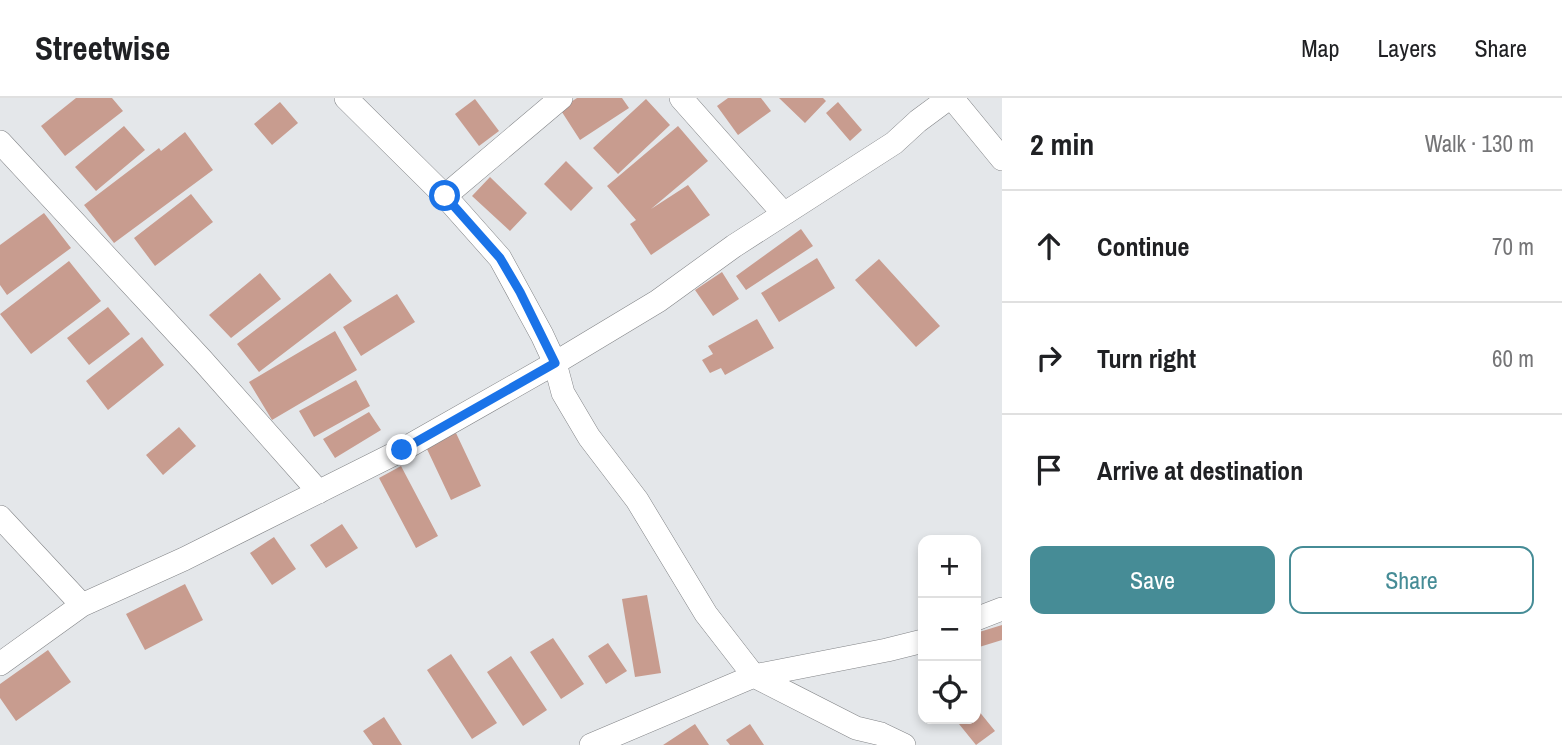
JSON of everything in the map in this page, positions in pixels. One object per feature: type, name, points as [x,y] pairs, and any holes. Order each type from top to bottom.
[{"type":"street","points":[[346,98],[445,196],[500,258],[555,363],[563,393],[589,437],[637,499],[706,614],[754,676],[856,728],[892,738],[904,745]]},
{"type":"street","points":[[445,196],[561,98]]},
{"type":"street","points":[[681,98],[783,213]]},
{"type":"street","points":[[0,664],[82,606],[184,559],[402,450],[555,363],[658,300],[783,213],[894,143],[918,121],[951,98],[1002,159]]},
{"type":"street","points":[[0,142],[185,341],[319,492]]},
{"type":"street","points":[[0,517],[82,606]]},
{"type":"street","points":[[981,617],[1002,609]]},
{"type":"street","points":[[591,745],[754,676],[918,642]]},
{"type":"building","points":[[76,98],[112,98],[123,111],[65,156],[41,126]]},
{"type":"building","points":[[577,98],[622,98],[629,108],[580,140],[560,109]]},
{"type":"building","points":[[728,98],[761,98],[771,111],[738,135],[717,106]]},
{"type":"building","points":[[779,98],[823,98],[826,101],[805,123]]},
{"type":"building","points":[[475,99],[499,131],[479,146],[455,114]]},
{"type":"building","points":[[646,99],[670,125],[618,174],[593,148]]},
{"type":"building","points":[[280,102],[298,123],[272,145],[254,124]]},
{"type":"building","points":[[838,102],[862,130],[850,141],[826,113]]},
{"type":"building","points":[[124,126],[145,150],[96,191],[75,167]]},
{"type":"building","points":[[678,126],[708,161],[651,209],[688,185],[710,215],[651,255],[630,224],[636,220],[607,186]]},
{"type":"building","points":[[185,132],[213,170],[114,243],[84,205],[159,148],[161,151]]},
{"type":"building","points":[[566,161],[593,188],[571,211],[544,184]]},
{"type":"building","points":[[490,177],[527,213],[510,231],[472,196]]},
{"type":"building","points":[[191,194],[213,222],[155,266],[134,238]]},
{"type":"building","points":[[44,213],[71,248],[7,295],[0,285],[0,245]]},
{"type":"building","points":[[801,229],[813,246],[746,290],[736,276]]},
{"type":"building","points":[[817,258],[835,288],[779,322],[761,293]]},
{"type":"building","points":[[879,259],[940,326],[916,347],[855,280]]},
{"type":"building","points":[[69,261],[101,301],[31,354],[0,314]]},
{"type":"building","points":[[722,272],[739,299],[713,316],[695,290]]},
{"type":"building","points":[[260,273],[281,299],[231,338],[209,315]]},
{"type":"building","points":[[330,273],[352,301],[259,372],[237,344]]},
{"type":"building","points":[[397,294],[415,322],[361,356],[343,327]]},
{"type":"building","points":[[108,307],[130,334],[89,365],[67,338]]},
{"type":"building","points":[[757,319],[774,348],[725,375],[721,368],[710,373],[702,360],[713,354],[708,346]]},
{"type":"building","points":[[335,331],[357,370],[272,420],[249,382]]},
{"type":"building","points":[[142,337],[164,365],[108,410],[86,381]]},
{"type":"building","points":[[356,380],[370,406],[314,437],[299,411]]},
{"type":"building","points":[[369,412],[381,430],[335,458],[323,439]]},
{"type":"building","points":[[179,427],[196,446],[163,475],[146,455]]},
{"type":"building","points":[[456,433],[481,486],[451,500],[426,447]]},
{"type":"building","points":[[401,466],[438,536],[416,548],[379,478]]},
{"type":"building","points":[[342,524],[358,548],[326,568],[310,545]]},
{"type":"building","points":[[274,537],[296,569],[272,585],[250,553]]},
{"type":"building","points":[[185,584],[203,620],[145,650],[126,614]]},
{"type":"building","points":[[647,595],[661,673],[635,677],[622,599]]},
{"type":"building","points":[[1002,625],[1002,640],[981,646],[981,631]]},
{"type":"building","points":[[553,638],[584,684],[561,699],[530,652]]},
{"type":"building","points":[[608,643],[627,671],[606,684],[588,656]]},
{"type":"building","points":[[48,650],[71,682],[16,721],[0,698],[0,684]]},
{"type":"building","points":[[451,654],[497,723],[472,739],[427,670]]},
{"type":"building","points":[[511,656],[547,710],[523,726],[487,672]]},
{"type":"building","points":[[981,714],[995,731],[976,745],[959,724],[981,724]]},
{"type":"building","points":[[384,717],[402,745],[373,745],[363,731]]},
{"type":"building","points":[[695,724],[709,745],[663,745]]},
{"type":"building","points":[[750,724],[764,745],[730,745],[726,740]]},
{"type":"route","points":[[402,450],[555,363],[500,258],[445,196]]}]
